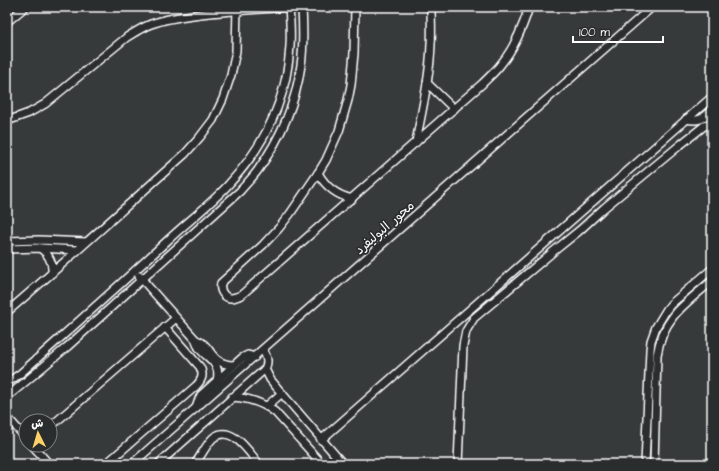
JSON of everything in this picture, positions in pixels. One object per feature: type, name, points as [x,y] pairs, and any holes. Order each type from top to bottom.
[{"type":"street","points":[[7,22],[25,7]]},
{"type":"street","points":[[7,121],[29,113],[45,104],[127,37],[151,24],[174,18],[237,8],[289,7],[290,46],[285,82],[281,98],[268,130],[252,156],[229,185],[200,212],[135,272],[7,384]]},
{"type":"street","points":[[7,398],[67,347],[240,191],[257,171],[286,119],[297,85],[303,48],[302,7]]},
{"type":"street","points":[[355,7],[354,52],[350,85],[348,100],[339,131],[318,174],[290,214],[263,245],[221,283],[221,291],[225,297],[233,298],[241,295],[482,84],[502,64],[510,51],[518,36],[529,7]]},
{"type":"street","points":[[416,142],[432,44],[430,7]]},
{"type":"street","name":"محور البوليفرد","points":[[132,464],[652,7]]},
{"type":"street","points":[[7,312],[185,154],[213,120],[224,99],[232,75],[236,51],[237,8]]},
{"type":"street","points":[[427,82],[454,109]]},
{"type":"street","points":[[321,440],[712,97]]},
{"type":"street","points":[[686,119],[702,119],[712,110]]},
{"type":"street","points":[[458,464],[462,346],[464,336],[471,322],[478,314],[580,230],[680,144],[704,126],[712,124]]},
{"type":"street","points":[[318,174],[332,190],[352,199]]},
{"type":"street","points":[[7,241],[40,240],[86,242]]},
{"type":"street","points":[[7,249],[40,248],[76,250]]},
{"type":"street","points":[[40,248],[49,256],[52,265],[52,273]]},
{"type":"street","points":[[644,464],[650,350],[653,334],[667,309],[712,269]]},
{"type":"street","points":[[135,272],[196,340],[202,343],[216,366],[218,374],[217,381]]},
{"type":"street","points":[[654,464],[657,355],[662,336],[675,313],[712,281]]},
{"type":"street","points":[[58,420],[176,318]]},
{"type":"street","points":[[106,464],[196,386],[203,377],[200,367],[165,327]]},
{"type":"street","points":[[162,463],[265,369],[267,362],[263,350]]},
{"type":"street","points":[[206,351],[220,363],[233,366]]},
{"type":"street","points":[[196,408],[201,396],[233,366],[246,355],[255,357]]},
{"type":"street","points":[[265,369],[270,379],[343,464]]},
{"type":"street","points":[[267,406],[282,393]]},
{"type":"street","points":[[232,398],[251,400],[267,406],[277,414],[322,464]]},
{"type":"street","points":[[7,416],[18,429]]},
{"type":"street","points":[[195,464],[211,440],[218,435],[223,434],[229,435],[240,441],[259,464]]},
{"type":"street","points":[[39,453],[49,464]]}]
